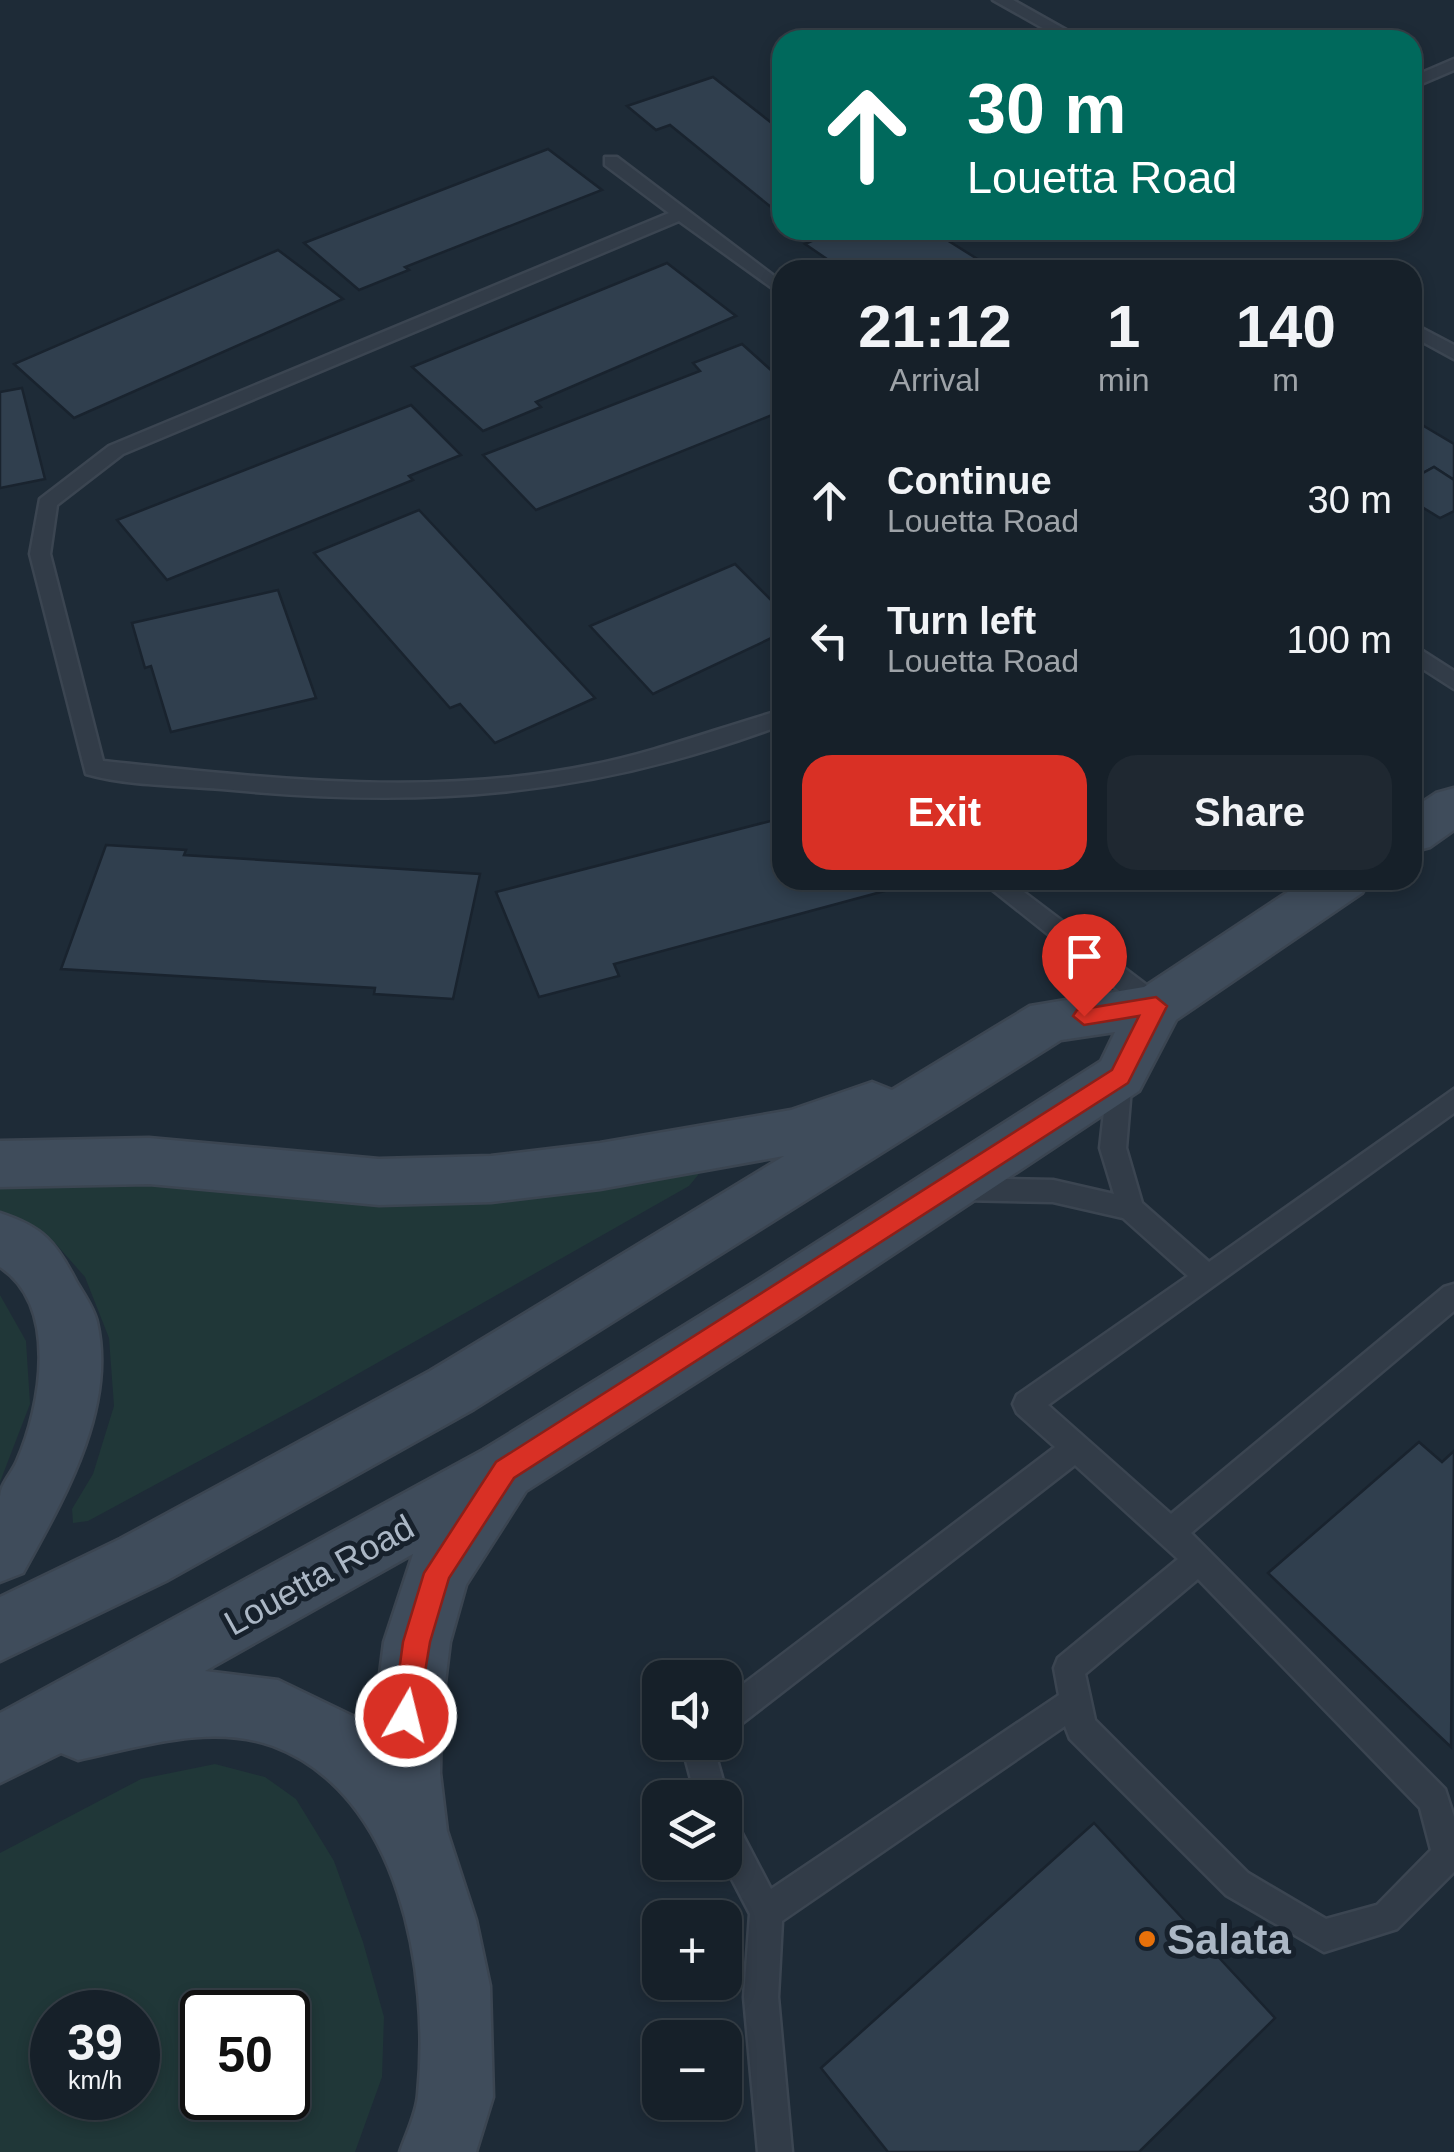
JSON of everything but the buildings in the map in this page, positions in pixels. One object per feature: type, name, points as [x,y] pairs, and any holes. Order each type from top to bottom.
[{"type":"main road","points":[[1422,827],[1454,806]]},
{"type":"main road","name":"Louetta Road","points":[[0,1630],[143,1560],[452,1390],[1049,1021],[1156,1006],[1329,890]]},
{"type":"main road","name":"Louetta Road","points":[[10,1745],[505,1470],[948,1188],[1120,1076],[1156,1006]]},
{"type":"main road","points":[[0,1164],[149,1161],[379,1182],[491,1179],[600,1166],[792,1132],[965,1072]]},
{"type":"main road","points":[[0,1238],[36,1260],[67,1321],[69,1392],[46,1470],[0,1552]]},
{"type":"main road","points":[[438,2152],[456,2097],[454,1986],[440,1920],[412,1831],[406,1716],[417,1642],[437,1573],[505,1470]]},
{"type":"main road","points":[[10,1745],[199,1703],[278,1713],[339,1744],[380,1780],[412,1831]]},
{"type":"lane","points":[[1002,0],[1058,30]]},
{"type":"lane","points":[[1422,78],[1454,64]]},
{"type":"lane","points":[[612,161],[772,282]]},
{"type":"lane","points":[[681,214],[116,450],[47,502],[40,554],[94,768],[226,782],[391,792],[521,785],[670,754],[772,721]]},
{"type":"lane","points":[[1422,334],[1454,353]]},
{"type":"lane","points":[[1422,658],[1454,682]]},
{"type":"lane","points":[[1005,890],[1156,1006]]},
{"type":"lane","points":[[1120,1076],[1112,1148],[1131,1209]]},
{"type":"lane","points":[[1198,1561],[1068,1668],[1081,1728],[1237,1884],[1324,1936],[1386,1918],[1448,1855],[1434,1800],[1171,1532],[1026,1404],[1454,1099]]},
{"type":"lane","points":[[948,1188],[1053,1191],[1131,1209],[1208,1277]]},
{"type":"lane","points":[[1171,1532],[1454,1295]]},
{"type":"lane","points":[[742,1704],[1076,1448]]},
{"type":"lane","points":[[766,1912],[1076,1701]]},
{"type":"lane","points":[[742,1866],[766,1912],[761,1997],[774,2152]]},
{"type":"green space","points":[[703,1169],[689,1186],[310,1401],[88,1521],[73,1523],[72,1509],[93,1474],[114,1406],[109,1338],[85,1277],[55,1243],[0,1211],[0,1183],[169,1185],[296,1198],[449,1201]]},
{"type":"green space","points":[[0,1295],[26,1341],[30,1404],[0,1482]]},
{"type":"green space","points":[[215,1764],[265,1777],[296,1799],[334,1861],[384,2017],[382,2077],[355,2152],[0,2152],[0,1853],[141,1779]]},
{"type":"place","name":"Salata","points":[[1147,1939]]},
{"type":"route","points":[[406,1716],[417,1642],[437,1573],[505,1470],[776,1300],[1120,1076],[1156,1006],[1084,1016]]}]
